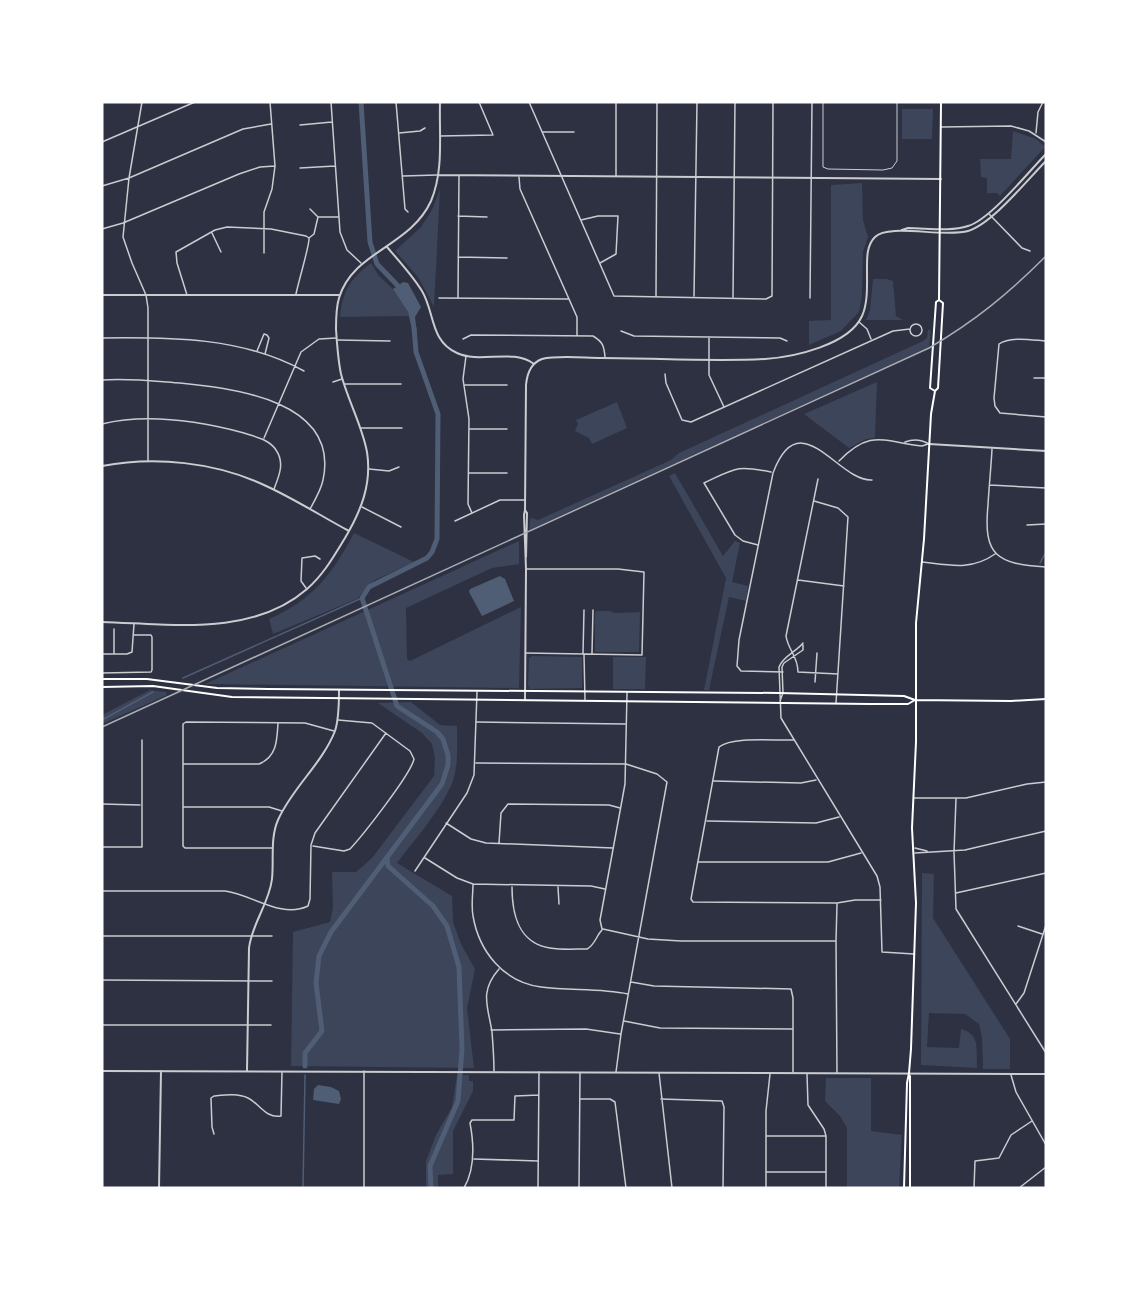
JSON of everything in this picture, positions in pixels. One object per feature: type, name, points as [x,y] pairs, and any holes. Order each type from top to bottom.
[{"type":"main road","points":[[910,1188],[909,1073],[916,903],[912,853],[916,742],[916,623],[929,444],[934,391],[938,388],[941,342],[942,303],[939,300],[941,102]]},
{"type":"main road","points":[[934,391],[930,388],[936,302],[939,300]]},
{"type":"main road","points":[[102,679],[147,679],[217,688],[783,693],[904,696],[915,700],[1046,699]]},
{"type":"main road","points":[[102,687],[153,686],[232,697],[836,704],[908,704],[915,700]]},
{"type":"main road","points":[[686,693],[687,701]]},
{"type":"main road","points":[[904,1188],[909,1073]]},
{"type":"street","points":[[142,102],[123,223],[124,244],[146,295],[148,308],[148,462]]},
{"type":"street","points":[[102,142],[195,102]]},
{"type":"street","points":[[264,253],[264,212],[272,189],[275,166],[270,102]]},
{"type":"street","points":[[331,102],[340,232],[350,255],[362,264]]},
{"type":"street","points":[[396,102],[405,209],[408,212]]},
{"type":"street","points":[[102,622],[192,624],[239,621],[278,609],[307,589],[327,568],[362,507],[369,469],[365,443],[342,378],[337,339],[337,312],[340,296],[348,279],[362,264],[406,233],[420,218],[431,200],[438,176],[440,102]]},
{"type":"street","points":[[440,136],[493,135],[479,102]]},
{"type":"street","points":[[529,102],[614,297],[733,298],[770,298],[772,296],[773,102]]},
{"type":"street","points":[[616,102],[616,177]]},
{"type":"street","points":[[656,297],[657,102]]},
{"type":"street","points":[[694,297],[697,102]]},
{"type":"street","points":[[733,298],[735,102]]},
{"type":"street","points":[[810,298],[812,102]]},
{"type":"street","points":[[1035,134],[1038,112],[1043,102]]},
{"type":"street","points":[[300,125],[333,122]]},
{"type":"street","points":[[102,186],[129,178],[243,129],[272,124]]},
{"type":"street","points":[[941,127],[1011,126],[1035,134],[1046,142]]},
{"type":"street","points":[[398,133],[420,131],[425,128]]},
{"type":"street","points":[[542,132],[574,132]]},
{"type":"street","points":[[525,700],[526,385],[534,364],[544,359],[764,359],[804,352],[844,336],[859,322],[865,307],[867,251],[875,236],[882,231],[908,228],[966,227],[979,221],[990,215],[1046,154]]},
{"type":"street","points":[[902,230],[941,233],[968,231],[990,215],[1046,161]]},
{"type":"street","points":[[102,229],[123,223],[239,174],[260,167],[275,166]]},
{"type":"street","points":[[300,168],[336,166]]},
{"type":"street","points":[[403,176],[941,179]]},
{"type":"street","points":[[458,298],[459,176]]},
{"type":"street","points":[[519,176],[520,189],[577,317],[578,335]]},
{"type":"street","points":[[310,209],[318,217],[339,217]]},
{"type":"street","points":[[990,215],[1022,248],[1030,251]]},
{"type":"street","points":[[458,216],[487,217]]},
{"type":"street","points":[[581,220],[598,216],[618,216],[616,254],[600,263]]},
{"type":"street","points":[[309,238],[314,234],[318,217]]},
{"type":"street","points":[[187,295],[176,252],[212,232],[227,227],[263,228],[309,238]]},
{"type":"street","points":[[212,232],[221,252]]},
{"type":"street","points":[[296,295],[309,238]]},
{"type":"street","points":[[387,247],[421,289],[441,341],[456,353],[466,356],[525,358],[534,364]]},
{"type":"street","points":[[458,257],[507,258]]},
{"type":"street","points":[[102,294],[340,296]]},
{"type":"street","points":[[439,298],[569,299]]},
{"type":"street","points":[[859,322],[867,329],[872,340]]},
{"type":"street","points":[[665,374],[682,420],[691,422],[893,331],[910,329]]},
{"type":"street","points":[[621,331],[634,336],[780,338],[787,341]]},
{"type":"street","points":[[256,352],[262,336],[267,334],[269,338],[264,355]]},
{"type":"street","points":[[463,339],[471,335],[593,336],[602,341],[605,358]]},
{"type":"street","points":[[709,336],[709,375],[724,407]]},
{"type":"street","points":[[102,338],[148,337],[207,341],[256,352],[294,365],[304,371]]},
{"type":"street","points":[[264,439],[296,358],[306,346],[319,339],[390,340]]},
{"type":"street","points":[[1046,341],[1001,341],[994,398],[995,406],[1000,413],[1046,417]]},
{"type":"street","points":[[466,356],[464,385],[469,429],[468,504],[472,513]]},
{"type":"street","points":[[102,380],[120,378],[228,388],[289,408],[306,421],[316,434],[323,450],[325,470],[323,481],[309,510]]},
{"type":"street","points":[[333,382],[342,378]]},
{"type":"street","points":[[1034,378],[1046,378]]},
{"type":"street","points":[[344,384],[401,384]]},
{"type":"street","points":[[464,385],[507,385]]},
{"type":"street","points":[[102,424],[148,420],[183,421],[217,426],[264,439],[276,450],[280,462],[280,472],[274,490]]},
{"type":"street","points":[[360,428],[402,428]]},
{"type":"street","points":[[469,429],[507,429]]},
{"type":"street","points":[[904,442],[910,440],[924,441],[929,444],[1046,451]]},
{"type":"street","points":[[839,462],[850,450],[867,441],[904,442],[922,447],[929,444]]},
{"type":"street","points":[[783,672],[741,671],[737,666],[739,640],[773,473],[782,453],[790,447],[810,444],[859,478],[872,480]]},
{"type":"street","points":[[992,448],[986,528],[988,542],[995,553],[1018,564],[1046,567]]},
{"type":"street","points":[[102,466],[178,462],[239,475],[274,490],[349,531]]},
{"type":"street","points":[[759,545],[743,541],[735,536],[704,483],[732,469],[744,466],[773,473]]},
{"type":"street","points":[[369,469],[389,471],[399,467]]},
{"type":"street","points":[[468,472],[507,473]]},
{"type":"street","points":[[818,479],[786,636],[796,656],[798,672],[838,674]]},
{"type":"street","points":[[989,485],[1046,488]]},
{"type":"street","points":[[455,521],[500,500],[525,500]]},
{"type":"street","points":[[813,501],[838,508],[848,516],[836,704]]},
{"type":"street","points":[[362,507],[401,527]]},
{"type":"street","points":[[1027,525],[1046,524]]},
{"type":"street","points":[[921,562],[971,566],[983,562],[995,553]]},
{"type":"street","points":[[307,589],[302,581],[302,558],[315,556],[320,559]]},
{"type":"street","points":[[525,653],[642,655],[644,570],[526,569]]},
{"type":"street","points":[[797,580],[844,586]]},
{"type":"street","points":[[584,610],[585,700]]},
{"type":"street","points":[[592,654],[593,610]]},
{"type":"street","points":[[102,654],[132,652],[134,623]]},
{"type":"street","points":[[114,629],[114,654]]},
{"type":"street","points":[[102,673],[152,670],[151,635],[134,635]]},
{"type":"street","points":[[780,702],[783,693],[784,663],[803,650],[803,643],[793,653],[782,659],[779,671],[779,693],[781,718],[877,876],[881,900],[882,952],[915,954]]},
{"type":"street","points":[[815,682],[817,653]]},
{"type":"street","points":[[247,1071],[249,948],[251,935],[265,904],[272,879],[277,822],[335,731],[339,690]]},
{"type":"street","points":[[415,871],[467,793],[474,775],[477,691]]},
{"type":"street","points":[[602,929],[600,920],[621,808],[626,764],[627,692]]},
{"type":"street","points":[[311,845],[350,849],[411,768],[414,759],[410,751],[372,723],[337,720]]},
{"type":"street","points":[[273,848],[185,848],[183,843],[184,722],[305,723],[335,731]]},
{"type":"street","points":[[183,764],[259,764],[264,762],[277,745],[278,722]]},
{"type":"street","points":[[476,722],[626,724]]},
{"type":"street","points":[[102,891],[225,891],[238,893],[265,904],[288,909],[302,909],[310,902],[311,845],[319,826],[386,733]]},
{"type":"street","points":[[102,847],[142,847],[142,740]]},
{"type":"street","points":[[794,740],[737,741],[721,745],[705,821],[692,901],[837,903],[881,900]]},
{"type":"street","points":[[476,763],[626,764],[657,774],[667,782],[616,1072]]},
{"type":"street","points":[[713,781],[801,783],[817,780]]},
{"type":"street","points":[[913,798],[956,799],[1027,783],[1046,782]]},
{"type":"street","points":[[956,799],[954,852],[956,909],[1046,1053]]},
{"type":"street","points":[[102,804],[141,805]]},
{"type":"street","points":[[499,843],[501,813],[508,804],[609,805],[621,808]]},
{"type":"street","points":[[183,807],[269,807],[283,811]]},
{"type":"street","points":[[705,821],[816,823],[840,816]]},
{"type":"street","points":[[446,823],[471,839],[499,843],[614,848]]},
{"type":"street","points":[[913,848],[954,852],[1046,831]]},
{"type":"street","points":[[912,853],[928,851]]},
{"type":"street","points":[[698,862],[828,862],[862,853]]},
{"type":"street","points":[[423,857],[457,878],[473,884],[591,886],[606,889]]},
{"type":"street","points":[[954,893],[1046,873]]},
{"type":"street","points":[[473,884],[472,910],[485,951],[500,968],[514,979],[539,987],[602,990],[628,995]]},
{"type":"street","points":[[512,885],[513,913],[516,922],[529,937],[542,945],[552,948],[587,949],[592,946],[596,935],[602,929]]},
{"type":"street","points":[[558,886],[559,904]]},
{"type":"street","points":[[837,903],[837,1073]]},
{"type":"street","points":[[1016,1004],[1023,998],[1046,925]]},
{"type":"street","points":[[1018,926],[1043,934]]},
{"type":"street","points":[[602,929],[681,941],[836,941]]},
{"type":"street","points":[[102,936],[272,936]]},
{"type":"street","points":[[494,1071],[486,995],[490,981],[500,968]]},
{"type":"street","points":[[102,980],[272,981]]},
{"type":"street","points":[[631,982],[663,987],[791,988],[793,1073]]},
{"type":"street","points":[[624,1021],[660,1028],[793,1029]]},
{"type":"street","points":[[102,1025],[271,1024]]},
{"type":"street","points":[[491,1030],[586,1029],[621,1034]]},
{"type":"street","points":[[1042,1046],[1046,1043]]},
{"type":"street","points":[[102,1071],[1046,1074]]},
{"type":"street","points":[[159,1188],[162,1071]]},
{"type":"street","points":[[214,1134],[212,1098],[214,1096],[246,1097],[274,1117],[281,1116],[282,1071]]},
{"type":"street","points":[[364,1071],[364,1188]]},
{"type":"street","points":[[538,1188],[539,1071]]},
{"type":"street","points":[[579,1188],[580,1072]]},
{"type":"street","points":[[659,1072],[672,1188]]},
{"type":"street","points":[[766,1188],[766,1136],[770,1073]]},
{"type":"street","points":[[807,1073],[808,1105],[826,1136],[826,1188]]},
{"type":"street","points":[[1011,1074],[1016,1092],[1046,1145]]},
{"type":"street","points":[[464,1188],[470,1177],[472,1159],[470,1123],[472,1120],[514,1120],[515,1096],[539,1095]]},
{"type":"street","points":[[580,1099],[610,1099],[615,1102],[626,1188]]},
{"type":"street","points":[[661,1099],[722,1101],[724,1107],[723,1188]]},
{"type":"street","points":[[974,1188],[975,1161],[999,1158],[1011,1135],[1032,1121]]},
{"type":"street","points":[[766,1136],[826,1136]]},
{"type":"street","points":[[472,1159],[539,1161]]},
{"type":"street","points":[[1019,1188],[1046,1167]]},
{"type":"street","points":[[766,1172],[826,1172]]},
{"type":"lane","points":[[823,102],[823,167],[884,170],[892,168],[897,160],[897,102]]},
{"type":"shaded area","points":[[902,109],[933,109],[932,139],[902,139]]},
{"type":"shaded area","points":[[1013,131],[1036,139],[1045,147],[1000,196],[997,193],[987,193],[987,178],[981,177],[980,159],[1011,159]]},
{"type":"shaded area","points":[[862,183],[863,220],[868,237],[863,252],[862,296],[859,312],[841,331],[809,345],[809,321],[831,320],[831,185]]},
{"type":"shaded area","points":[[440,189],[434,307],[418,277],[395,251],[421,227],[432,210]]},
{"type":"shaded area","points":[[371,263],[379,276],[393,289],[409,316],[340,317],[343,299],[349,286]]},
{"type":"shaded area","points":[[873,279],[893,281],[896,316],[903,320],[866,320],[870,310]]},
{"type":"shaded area","points":[[403,282],[408,283],[421,307],[415,317],[417,334],[413,334],[408,312],[393,289]]},
{"type":"shaded area","points":[[928,330],[931,330],[929,347],[529,530],[530,519],[538,520],[671,460],[679,453],[923,341],[927,338]]},
{"type":"shaded area","points":[[877,382],[875,438],[866,439],[849,448],[804,414]]},
{"type":"shaded area","points":[[617,402],[627,428],[592,444],[589,438],[575,431],[578,424],[576,420]]},
{"type":"shaded area","points":[[675,473],[723,556],[735,541],[740,543],[732,582],[748,586],[746,601],[729,597],[709,690],[704,690],[726,578],[669,476]]},
{"type":"shaded area","points":[[354,533],[414,562],[375,580],[357,599],[273,634],[269,619],[298,603],[320,584],[338,561]]},
{"type":"shaded area","points":[[519,541],[519,564],[492,568],[406,608],[407,659],[410,661],[521,607],[519,688],[205,684]]},
{"type":"shaded area","points":[[500,576],[505,579],[514,601],[482,616],[469,592],[470,589]]},
{"type":"shaded area","points":[[610,611],[615,613],[640,612],[639,652],[595,652],[595,613]]},
{"type":"shaded area","points":[[532,656],[582,657],[582,688],[530,689],[528,686],[529,658]]},
{"type":"shaded area","points":[[613,657],[646,657],[645,689],[613,689]]},
{"type":"shaded area","points":[[150,690],[166,692],[167,695],[102,724],[102,715]]},
{"type":"shaded area","points":[[411,702],[440,725],[457,726],[456,764],[451,786],[433,816],[397,863],[452,896],[453,922],[461,944],[475,969],[467,1008],[474,1068],[291,1066],[293,932],[330,922],[333,907],[332,872],[356,872],[372,858],[434,776],[435,758],[432,744],[422,733],[378,703]]},
{"type":"shaded area","points":[[922,873],[934,874],[933,918],[1010,1039],[1010,1069],[983,1069],[979,1024],[965,1014],[929,1013],[927,1047],[959,1048],[961,1029],[967,1031],[975,1039],[977,1068],[921,1065]]},
{"type":"shaded area","points":[[457,1075],[469,1075],[469,1081],[473,1081],[473,1091],[453,1131],[453,1174],[438,1175],[438,1188],[426,1188],[426,1161],[436,1135],[452,1107]]},
{"type":"shaded area","points":[[826,1078],[871,1078],[871,1131],[902,1135],[899,1188],[847,1188],[847,1128],[840,1116],[825,1101]]},
{"type":"shaded area","points":[[318,1085],[339,1091],[341,1099],[339,1104],[313,1100],[314,1089]]},
{"type":"waterway","points":[[361,102],[370,242],[377,264],[401,289]]},
{"type":"waterway","points":[[305,1066],[305,1053],[322,1031],[316,983],[319,956],[331,932],[442,784],[448,765],[448,755],[443,739],[437,732],[397,706],[362,598],[369,587],[427,558],[437,539],[438,414],[416,352],[414,328]]},
{"type":"waterway","points":[[1040,563],[1046,552]]},
{"type":"waterway","points":[[183,678],[362,598]]},
{"type":"waterway","points":[[102,720],[153,692]]},
{"type":"waterway","points":[[387,857],[388,866],[433,906],[447,926],[459,967],[462,1049],[458,1101],[430,1166],[431,1188]]},
{"type":"waterway","points":[[303,1188],[305,1075]]},
{"type":"railway","points":[[102,727],[929,348],[990,306],[1046,256]]}]
